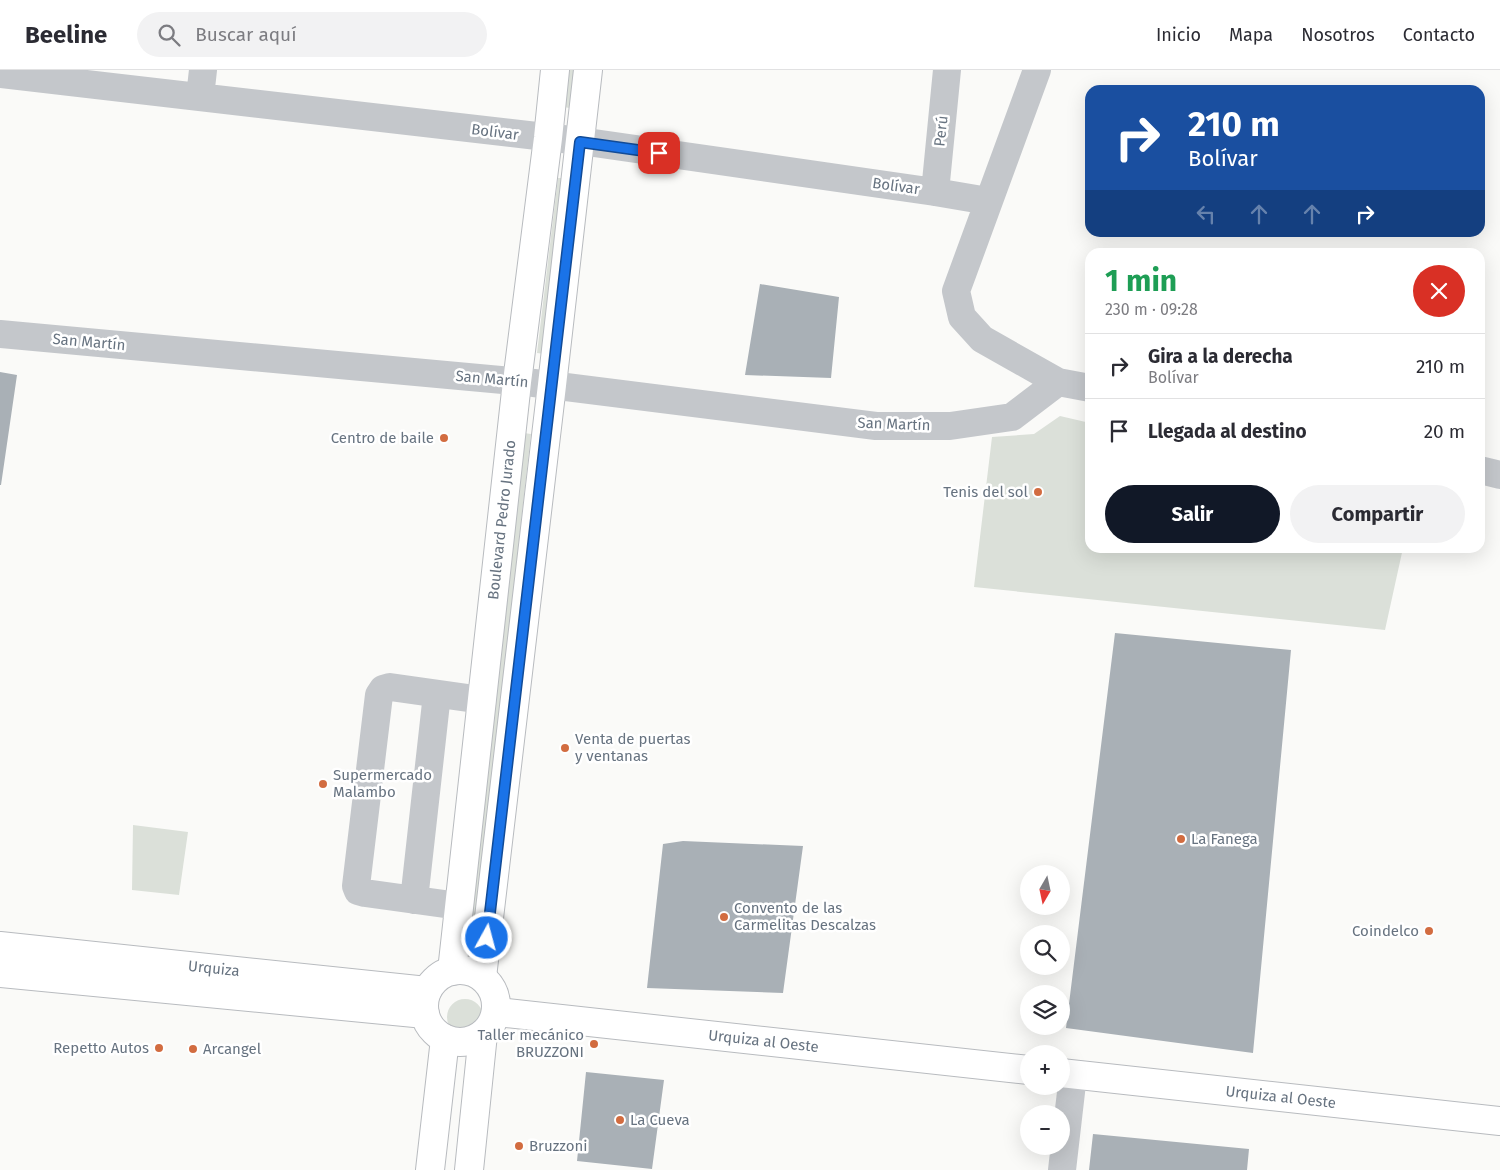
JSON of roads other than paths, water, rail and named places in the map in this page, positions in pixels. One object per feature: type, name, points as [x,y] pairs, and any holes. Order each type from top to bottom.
[{"type":"main road","name":"Boulevard Pedro Jurado","points":[[452,971],[517,382],[555,70]]},
{"type":"main road","points":[[482,977],[588,70]]},
{"type":"main road","name":"Urquiza","points":[[0,946],[426,1003]]},
{"type":"main road","points":[[468,1170],[490,1023],[497,1002],[489,984],[473,972],[452,971],[433,982],[426,1003],[429,1024],[436,1033],[445,1039],[465,1042],[475,1040],[490,1023]]},
{"type":"main road","name":"Urquiza","points":[[0,973],[426,1003]]},
{"type":"main road","name":"Urquiza al Oeste","points":[[490,1023],[1020,1069]]},
{"type":"main road","points":[[430,1170],[445,1039]]},
{"type":"main road","name":"Urquiza al Oeste","points":[[1070,1074],[1500,1121]]},
{"type":"street","points":[[200,97],[203,70]]},
{"type":"street","name":"Perú","points":[[935,192],[947,70]]},
{"type":"street","points":[[1037,70],[956,291],[962,318],[982,339],[1058,382],[1085,387]]},
{"type":"street","name":"Bolívar","points":[[0,74],[580,142],[988,201]]},
{"type":"street","name":"San Martín","points":[[0,334],[552,385],[876,426],[950,426],[1012,417],[1058,382]]},
{"type":"street","points":[[1485,471],[1500,475]]},
{"type":"street","points":[[458,906],[365,893],[358,891],[356,886],[379,695],[383,689],[390,687],[482,700]]},
{"type":"street","points":[[414,900],[437,694]]},
{"type":"street","points":[[1062,1170],[1066,1095]]},
{"type":"place","name":"Centro de baile","points":[[444,438]]},
{"type":"place","name":"Tenis del sol","points":[[1038,492]]},
{"type":"place","name":"Venta de puertas y ventanas","points":[[565,748]]},
{"type":"place","name":"Supermercado Malambo","points":[[323,784]]},
{"type":"place","name":"La Fanega","points":[[1181,839]]},
{"type":"place","name":"Convento de las Carmelitas Descalzas","points":[[724,917]]},
{"type":"place","name":"Coindelco","points":[[1429,931]]},
{"type":"place","name":"Taller mecánico BRUZZONI","points":[[594,1044]]},
{"type":"place","name":"Repetto Autos","points":[[159,1048]]},
{"type":"place","name":"Arcangel","points":[[193,1049]]},
{"type":"place","name":"La Cueva","points":[[620,1120]]},
{"type":"place","name":"Bruzzoni","points":[[519,1146]]}]
